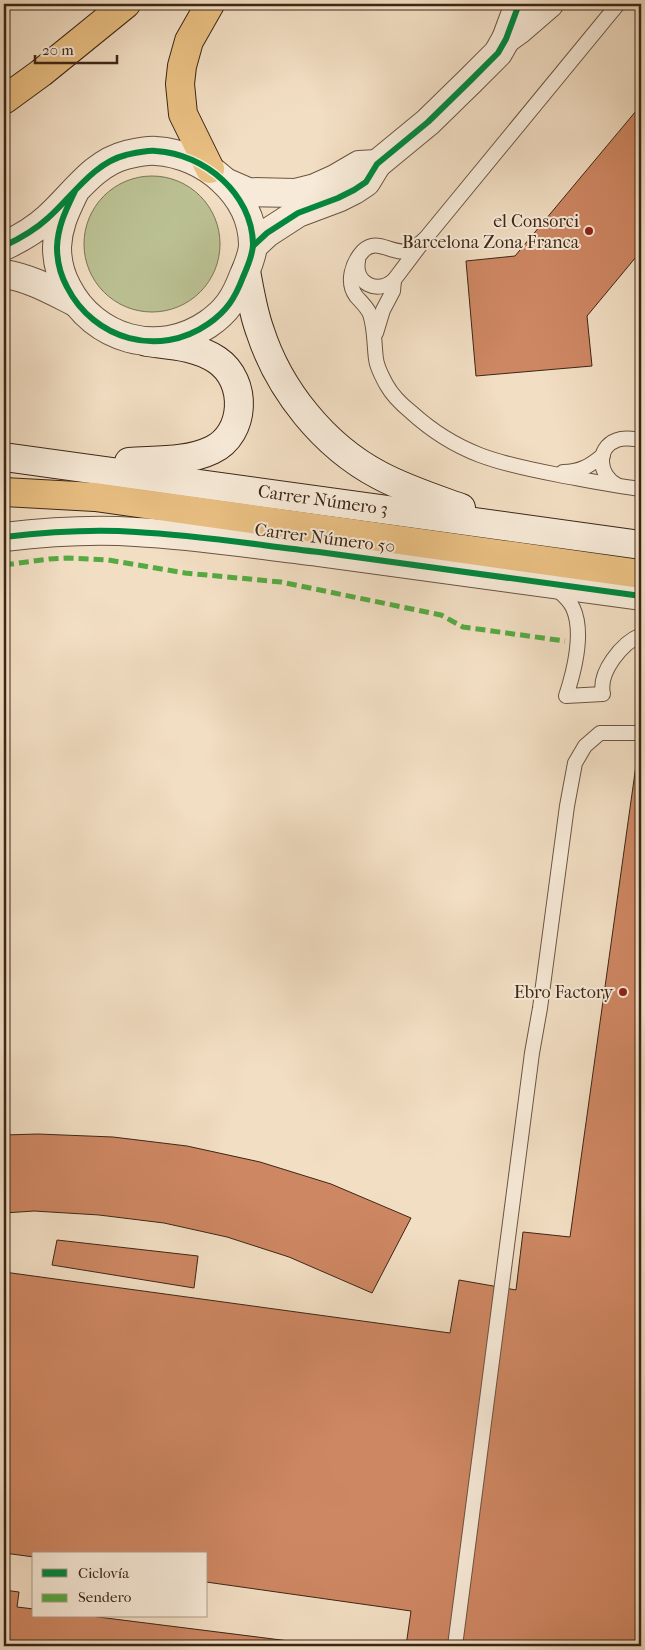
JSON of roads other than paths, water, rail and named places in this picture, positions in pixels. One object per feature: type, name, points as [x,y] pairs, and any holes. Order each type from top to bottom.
[{"type":"highway","points":[[4,100],[41,73],[126,4]]},
{"type":"highway","points":[[210,4],[189,40],[182,66],[180,84],[183,114],[218,176]]},
{"type":"highway","points":[[4,492],[95,497],[641,574]]},
{"type":"street","points":[[253,246],[267,233],[298,212],[338,198],[366,182],[377,164],[428,122],[498,53],[506,39],[519,4]]},
{"type":"street","points":[[506,39],[549,4]]},
{"type":"street","points":[[4,246],[14,242],[48,219],[97,169],[125,155],[156,150],[186,157],[248,192],[295,193],[315,188],[358,165],[377,164]]},
{"type":"street","points":[[147,342],[173,340],[198,331],[217,317],[235,297],[246,272],[253,246],[249,218],[240,200],[218,176]]},
{"type":"street","points":[[74,466],[184,458],[214,450],[225,442],[234,430],[239,403],[238,390],[228,370],[218,361],[205,353],[188,348],[119,336],[94,322],[75,302],[62,277],[57,249],[62,218],[75,190]]},
{"type":"street","points":[[246,272],[257,324],[272,360],[302,409],[326,435],[356,460],[377,474],[405,488],[514,527]]},
{"type":"street","points":[[4,274],[21,277],[40,284],[75,302]]},
{"type":"street","name":"Carrer Número 3","points":[[4,456],[641,545]]},
{"type":"street","name":"Carrer Número 50","points":[[4,537],[36,533],[88,531],[134,531],[172,534],[641,596]]},
{"type":"lane","points":[[359,258],[357,271],[360,277],[369,285],[376,287],[389,284],[618,4]]},
{"type":"lane","points":[[425,239],[409,250],[396,252],[379,245],[373,246],[362,252],[351,274],[352,289],[368,310],[375,336],[376,361],[387,387],[397,400],[425,426],[450,442],[482,458],[518,468],[641,490]]},
{"type":"lane","points":[[375,336],[383,310],[393,291],[396,277],[398,261],[391,250]]},
{"type":"lane","points":[[618,486],[610,482],[603,472],[602,464],[606,448],[616,440],[628,438],[641,440]]},
{"type":"lane","points":[[546,473],[574,472],[585,469],[603,456]]},
{"type":"lane","points":[[548,583],[566,598],[574,609],[578,627],[578,643],[571,683],[566,696],[603,694],[601,687],[606,672],[618,652],[634,638],[641,635]]},
{"type":"lane","points":[[455,1646],[532,1053],[540,1008],[567,806],[575,763],[586,746],[600,733],[641,733]]},
{"type":"place","name":"el Consorci Barcelona Zona Franca","points":[[589,231]]},
{"type":"place","name":"Ebro Factory","points":[[623,992]]}]
